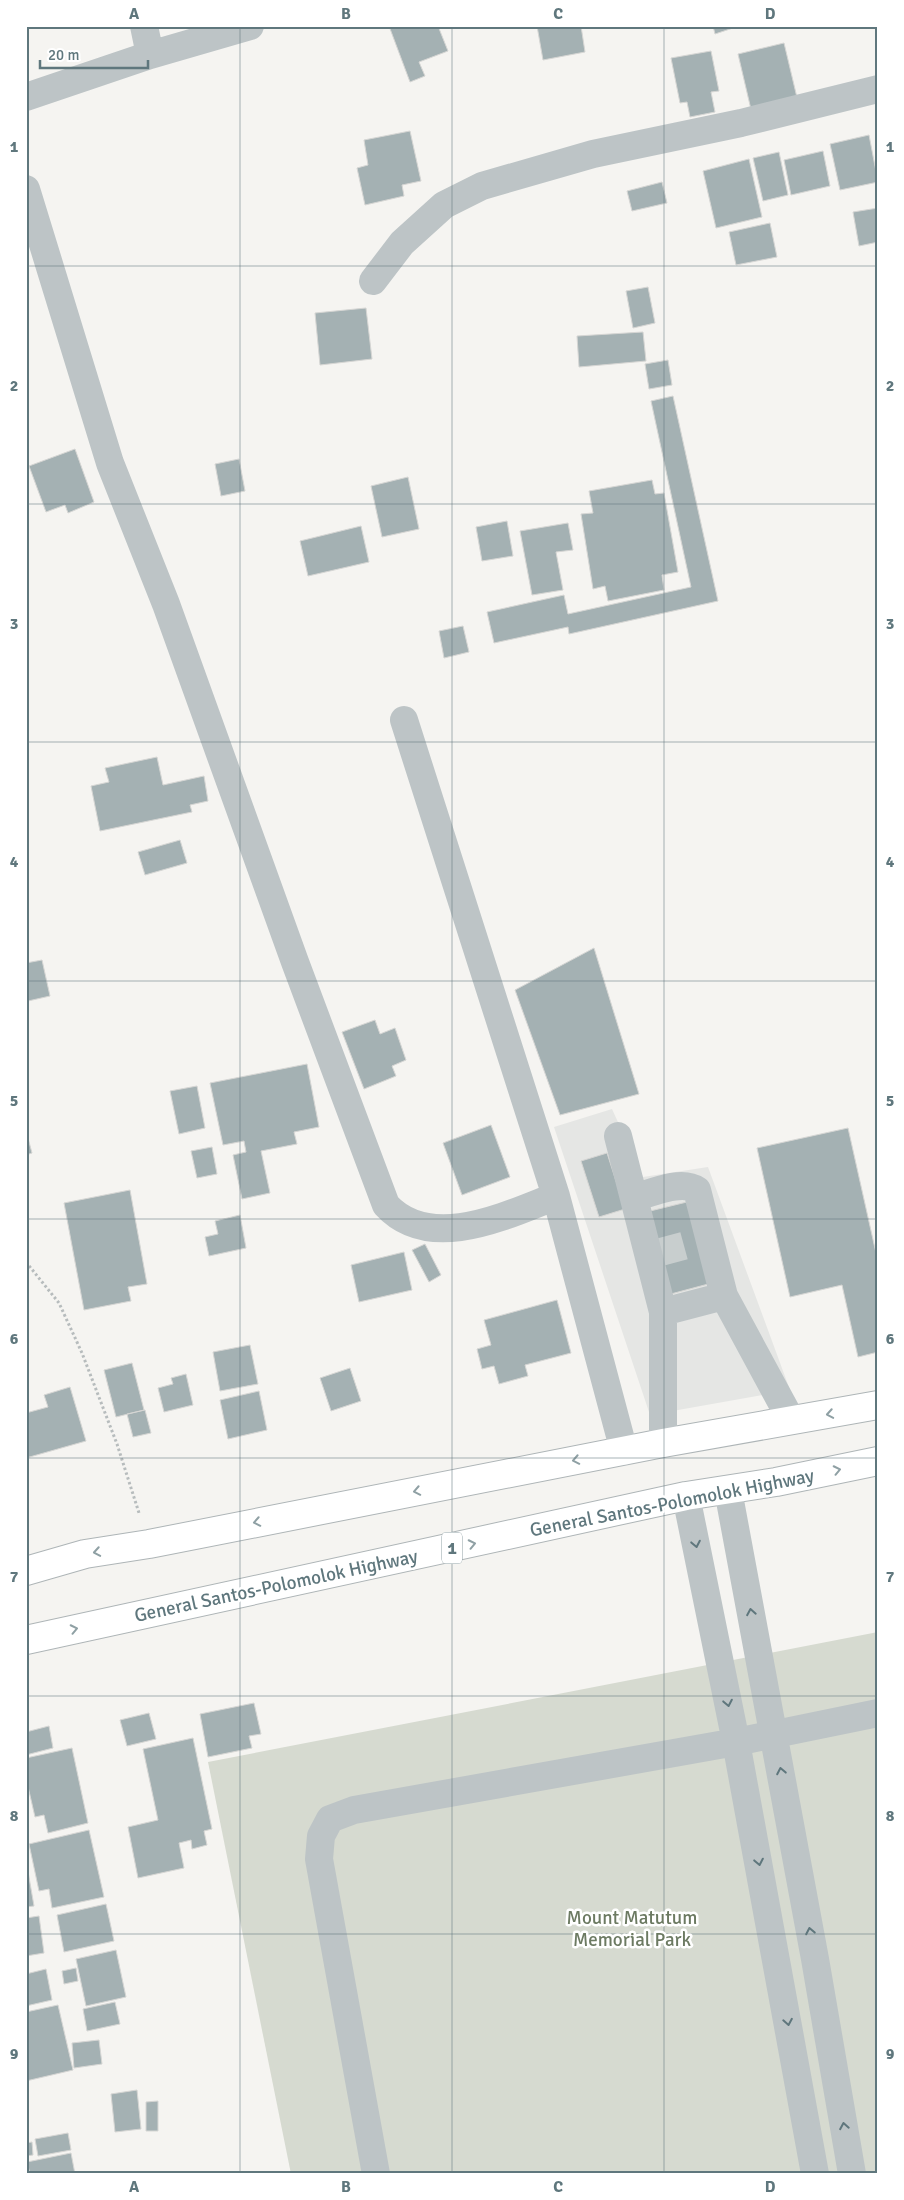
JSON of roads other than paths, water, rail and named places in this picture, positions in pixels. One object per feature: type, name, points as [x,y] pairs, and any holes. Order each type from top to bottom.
[{"type":"highway","points":[[26,1571],[85,1554],[149,1544],[663,1443],[878,1405]]},
{"type":"highway","name":"General Santos-Polomolok Highway","points":[[26,1640],[686,1496],[728,1490],[878,1461]]},
{"type":"street","points":[[144,26],[150,55]]},
{"type":"street","points":[[26,97],[150,55],[250,26]]},
{"type":"street","points":[[373,281],[402,242],[444,205],[482,186],[593,154],[742,123],[878,90]]},
{"type":"street","points":[[26,189],[110,463],[166,604],[298,971],[386,1205],[394,1213],[410,1222],[451,1228],[490,1222],[556,1196]]},
{"type":"street","points":[[404,720],[556,1196],[624,1451]]},
{"type":"street","points":[[618,1136],[634,1198],[653,1254],[663,1312],[663,1443]]},
{"type":"street","points":[[634,1198],[679,1186],[697,1190],[705,1240],[724,1296],[791,1420]]},
{"type":"street","points":[[663,1312],[724,1296]]},
{"type":"street","points":[[728,1490],[816,1959],[852,2174]]},
{"type":"street","points":[[686,1496],[736,1742],[815,2174]]},
{"type":"street","points":[[376,2174],[319,1859],[321,1836],[330,1819],[354,1810],[774,1735],[878,1713]]},
{"type":"street","points":[[778,1966],[816,1959]]},
{"type":"tunnel","points":[[657,1253],[701,1241]]},
{"type":"park label","name":"Mount Matutum Memorial Park","points":[[632,1929]]}]
